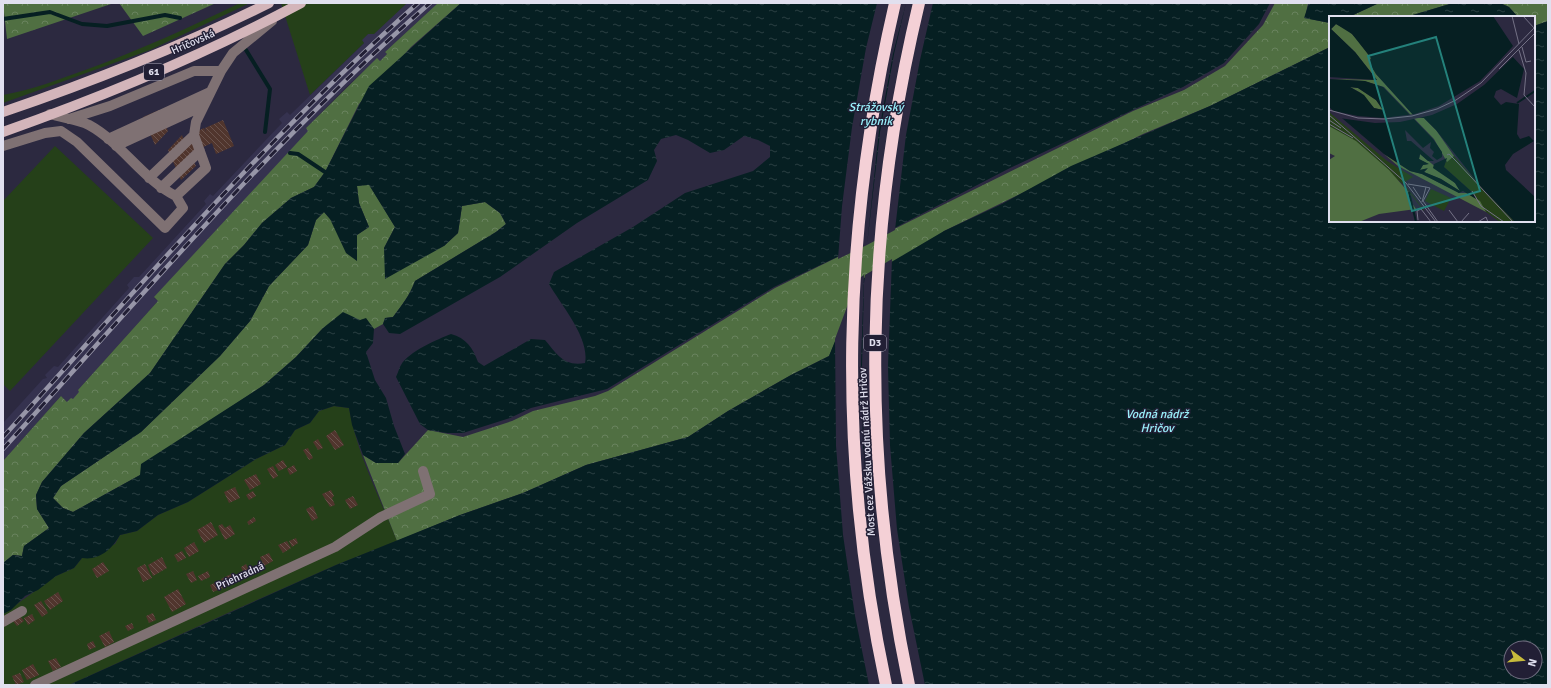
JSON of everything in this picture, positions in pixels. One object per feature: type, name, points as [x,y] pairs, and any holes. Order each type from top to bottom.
[{"type":"highway","name":"Most cez Vážsku vodnú nádrž Hričov","points":[[886,685],[865,573],[857,501],[852,429],[851,347],[855,255],[863,176],[883,55],[895,3]]},
{"type":"highway","name":"Most cez Vážsku vodnú nádrž Hričov","points":[[909,685],[896,622],[885,543],[880,492],[874,369],[878,256],[886,178],[905,58],[918,3]]},
{"type":"main road","name":"Hričovská","points":[[3,112],[104,76],[171,49],[269,3]]},
{"type":"main road","name":"Hričovská","points":[[3,132],[177,62],[302,3]]},
{"type":"street","points":[[176,196],[206,168],[194,135],[196,122],[220,71],[233,53],[277,16]]},
{"type":"street","points":[[69,119],[110,106],[194,71],[220,71]]},
{"type":"street","points":[[108,139],[210,92]]},
{"type":"street","points":[[116,146],[203,106]]},
{"type":"street","points":[[3,146],[45,133],[61,131],[77,142],[166,228],[183,208],[176,196],[161,188],[116,146],[88,124],[50,114]]},
{"type":"street","points":[[149,178],[194,135]]},
{"type":"street","points":[[161,188],[200,151]]},
{"type":"street","name":"Priehradná","points":[[35,685],[335,546],[381,517],[430,494],[423,471]]},
{"type":"street","points":[[3,622],[22,611]]},
{"type":"shaded area","points":[[407,3],[438,3],[385,52],[387,54],[380,61],[377,59],[345,88],[306,128],[309,131],[154,298],[158,301],[78,390],[80,392],[73,400],[67,402],[61,396],[3,461],[3,423],[43,379],[47,378],[45,375],[54,366],[58,367],[129,288],[127,285],[134,277],[139,277],[206,204],[204,201],[210,194],[213,196],[282,123],[279,119],[287,112],[290,115],[364,43],[361,40],[368,34],[374,33]]},
{"type":"green space","points":[[3,3],[114,3],[7,39]]},
{"type":"green space","points":[[119,3],[216,3],[143,36]]},
{"type":"green space","points":[[240,3],[250,3],[150,50],[3,103],[3,95],[46,84],[107,62],[165,38]]},
{"type":"green space","points":[[281,3],[407,3],[374,34],[368,34],[362,40],[364,43],[310,95]]},
{"type":"green space","points":[[438,3],[461,3],[411,47],[359,104],[325,172],[314,187],[291,198],[262,223],[244,245],[225,264],[150,373],[84,433],[42,482],[36,495],[37,509],[49,528],[24,546],[22,556],[13,555],[3,563],[3,461],[61,396],[67,402],[71,398],[73,399],[79,392],[78,390],[158,301],[154,297],[308,131],[306,128],[377,58],[380,61],[387,54],[385,52]]},
{"type":"green space","points":[[1275,3],[1308,3],[1305,18],[1329,23],[1329,47],[1210,106],[1143,134],[944,231],[846,317],[829,356],[791,375],[728,411],[688,437],[586,465],[523,493],[460,515],[397,541],[363,455],[376,463],[398,463],[428,430],[463,437],[512,421],[533,411],[595,396],[608,391],[775,288],[1133,111],[1184,90],[1225,66],[1263,25]]},
{"type":"green space","points":[[1379,3],[1453,3],[1409,16],[1351,16]]},
{"type":"green space","points":[[1500,3],[1548,3],[1548,21],[1535,26],[1535,16],[1517,16],[1509,7]]},
{"type":"green space","points":[[55,146],[153,238],[10,391],[3,384],[3,201]]},
{"type":"green space","points":[[369,184],[395,227],[384,248],[444,246],[458,233],[462,206],[485,202],[500,213],[506,224],[496,232],[415,281],[400,308],[393,317],[385,318],[383,324],[374,329],[366,319],[323,328],[296,357],[264,385],[220,414],[140,475],[73,512],[63,508],[53,498],[61,486],[141,432],[220,356],[250,321],[269,286],[308,245],[316,220],[324,212],[330,219],[357,235],[369,227],[359,203],[357,186]]},
{"type":"green space","points":[[334,406],[349,408],[357,442],[363,459],[397,541],[336,565],[69,685],[3,685],[3,614],[56,576],[74,568],[82,558],[115,544],[120,535],[137,531],[158,515],[188,502],[256,459],[285,445],[295,430],[310,423],[319,411]]},
{"type":"water","name":"Strážovský rybník","points":[[461,3],[1270,3],[1259,24],[1224,63],[1183,87],[1010,168],[856,248],[774,287],[607,389],[531,408],[510,418],[463,433],[447,433],[428,430],[420,424],[396,377],[400,366],[410,355],[424,346],[451,334],[465,341],[474,352],[478,362],[484,366],[531,339],[545,340],[557,354],[566,361],[578,364],[585,363],[583,343],[579,333],[549,284],[554,272],[633,227],[685,193],[753,171],[770,157],[770,146],[758,140],[744,136],[724,150],[710,153],[676,135],[661,139],[654,150],[657,161],[648,180],[577,223],[500,277],[400,334],[389,333],[383,324],[385,318],[393,317],[400,308],[415,281],[496,232],[506,224],[500,213],[485,202],[462,206],[458,233],[444,246],[385,279],[384,248],[395,227],[369,185],[357,186],[359,203],[369,227],[357,235],[357,261],[346,253],[330,219],[324,212],[316,220],[308,245],[269,286],[250,321],[220,356],[141,432],[61,486],[53,498],[63,508],[73,512],[140,475],[141,464],[264,385],[296,357],[323,328],[343,312],[360,320],[366,318],[374,329],[373,343],[366,352],[375,380],[386,398],[394,426],[405,454],[398,463],[376,463],[363,455],[352,425],[349,408],[334,406],[319,411],[310,423],[295,430],[285,445],[256,459],[188,502],[158,515],[137,531],[120,535],[113,545],[104,553],[94,558],[82,558],[74,568],[56,576],[38,590],[25,596],[11,610],[3,614],[3,563],[13,555],[22,556],[24,546],[49,528],[37,509],[36,495],[42,482],[84,433],[150,373],[225,264],[244,245],[262,223],[291,198],[314,187],[325,172],[369,86]]},
{"type":"water","points":[[1309,3],[1379,3],[1351,16],[1329,16],[1329,23],[1304,18]]},
{"type":"water","points":[[1453,3],[1500,3],[1509,7],[1517,16],[1409,16]]},
{"type":"water","name":"Vodná nádrž Hričov","points":[[1548,21],[1548,685],[69,685],[336,565],[460,515],[523,493],[586,465],[688,437],[728,411],[791,375],[829,356],[859,281],[944,231],[1002,204],[1071,166],[1210,106],[1329,47],[1329,222],[1535,222],[1535,26]]},
{"type":"pier","points":[[877,3],[906,3],[893,54],[879,131],[867,245],[838,259],[842,206],[852,127],[866,48]]},
{"type":"pier","points":[[906,3],[933,3],[920,60],[906,135],[895,230],[867,245],[880,132],[894,54]]},
{"type":"pier","points":[[892,259],[888,366],[890,445],[897,529],[909,607],[925,685],[869,685],[855,616],[843,535],[836,446],[835,339],[857,280],[864,275],[861,365],[863,445],[871,532],[864,445],[862,366],[864,283],[865,275]]},
{"type":"building","points":[[159,110],[168,131],[155,145],[143,117]]},
{"type":"building","points":[[223,120],[234,146],[216,154],[212,143],[190,153],[196,166],[181,180],[168,150],[182,135],[183,138],[204,128],[206,132],[205,128]]},
{"type":"building","points":[[335,430],[344,445],[335,450],[326,436]]},
{"type":"building","points":[[318,439],[323,448],[318,450],[313,442]]},
{"type":"building","points":[[308,448],[313,458],[309,460],[303,450]]},
{"type":"building","points":[[283,460],[287,467],[279,471],[275,465]]},
{"type":"building","points":[[294,465],[297,471],[290,475],[287,469]]},
{"type":"building","points":[[273,466],[278,476],[273,479],[267,469]]},
{"type":"building","points":[[256,474],[261,484],[250,490],[244,480]]},
{"type":"building","points":[[235,487],[240,498],[229,503],[224,492]]},
{"type":"building","points":[[331,490],[334,496],[332,498],[335,505],[330,507],[322,494]]},
{"type":"building","points":[[253,491],[256,496],[249,500],[246,495]]},
{"type":"building","points":[[353,496],[358,505],[350,509],[345,500]]},
{"type":"building","points":[[313,506],[318,518],[312,521],[306,509]]},
{"type":"building","points":[[254,517],[256,521],[249,525],[247,522]]},
{"type":"building","points":[[211,522],[218,535],[204,543],[197,530]]},
{"type":"building","points":[[222,524],[225,528],[230,525],[235,534],[225,540],[218,526]]},
{"type":"building","points":[[296,538],[298,543],[292,547],[289,541]]},
{"type":"building","points":[[287,541],[291,548],[283,553],[278,545]]},
{"type":"building","points":[[194,542],[199,551],[189,557],[184,548]]},
{"type":"building","points":[[182,551],[186,558],[178,562],[174,555]]},
{"type":"building","points":[[269,553],[273,561],[264,566],[260,557]]},
{"type":"building","points":[[162,557],[167,568],[153,576],[148,565]]},
{"type":"building","points":[[103,562],[109,571],[97,578],[92,569]]},
{"type":"building","points":[[145,564],[152,578],[143,582],[137,568]]},
{"type":"building","points":[[246,564],[249,571],[244,574],[241,567]]},
{"type":"building","points":[[193,571],[197,580],[191,583],[186,574]]},
{"type":"building","points":[[208,571],[210,577],[201,581],[198,576]]},
{"type":"building","points":[[233,573],[236,580],[225,586],[221,579]]},
{"type":"building","points":[[219,581],[223,588],[213,592],[210,585]]},
{"type":"building","points":[[178,589],[186,604],[172,612],[164,597]]},
{"type":"building","points":[[58,592],[63,601],[50,610],[44,601]]},
{"type":"building","points":[[41,601],[48,613],[42,617],[34,605]]},
{"type":"building","points":[[153,613],[156,620],[149,623],[146,616]]},
{"type":"building","points":[[32,614],[35,620],[28,625],[24,618]]},
{"type":"building","points":[[20,616],[24,621],[17,626],[13,621]]},
{"type":"building","points":[[132,623],[134,628],[128,631],[125,626]]},
{"type":"building","points":[[109,631],[114,642],[105,647],[99,636]]},
{"type":"building","points":[[93,641],[96,647],[89,650],[87,644]]},
{"type":"building","points":[[56,658],[61,667],[53,671],[48,661]]},
{"type":"building","points":[[33,664],[39,675],[27,680],[22,670]]},
{"type":"building","points":[[20,673],[24,682],[16,685],[12,676]]},
{"type":"waterway","points":[[3,19],[50,12],[82,24],[107,26],[165,15],[180,18]]},
{"type":"waterway","points":[[246,50],[270,89],[265,132]]},
{"type":"waterway","points":[[290,153],[298,154],[325,172]]},
{"type":"railway","points":[[3,437],[204,214],[309,106],[418,3]]},
{"type":"railway","points":[[3,449],[263,163],[317,108],[430,3]]}]
